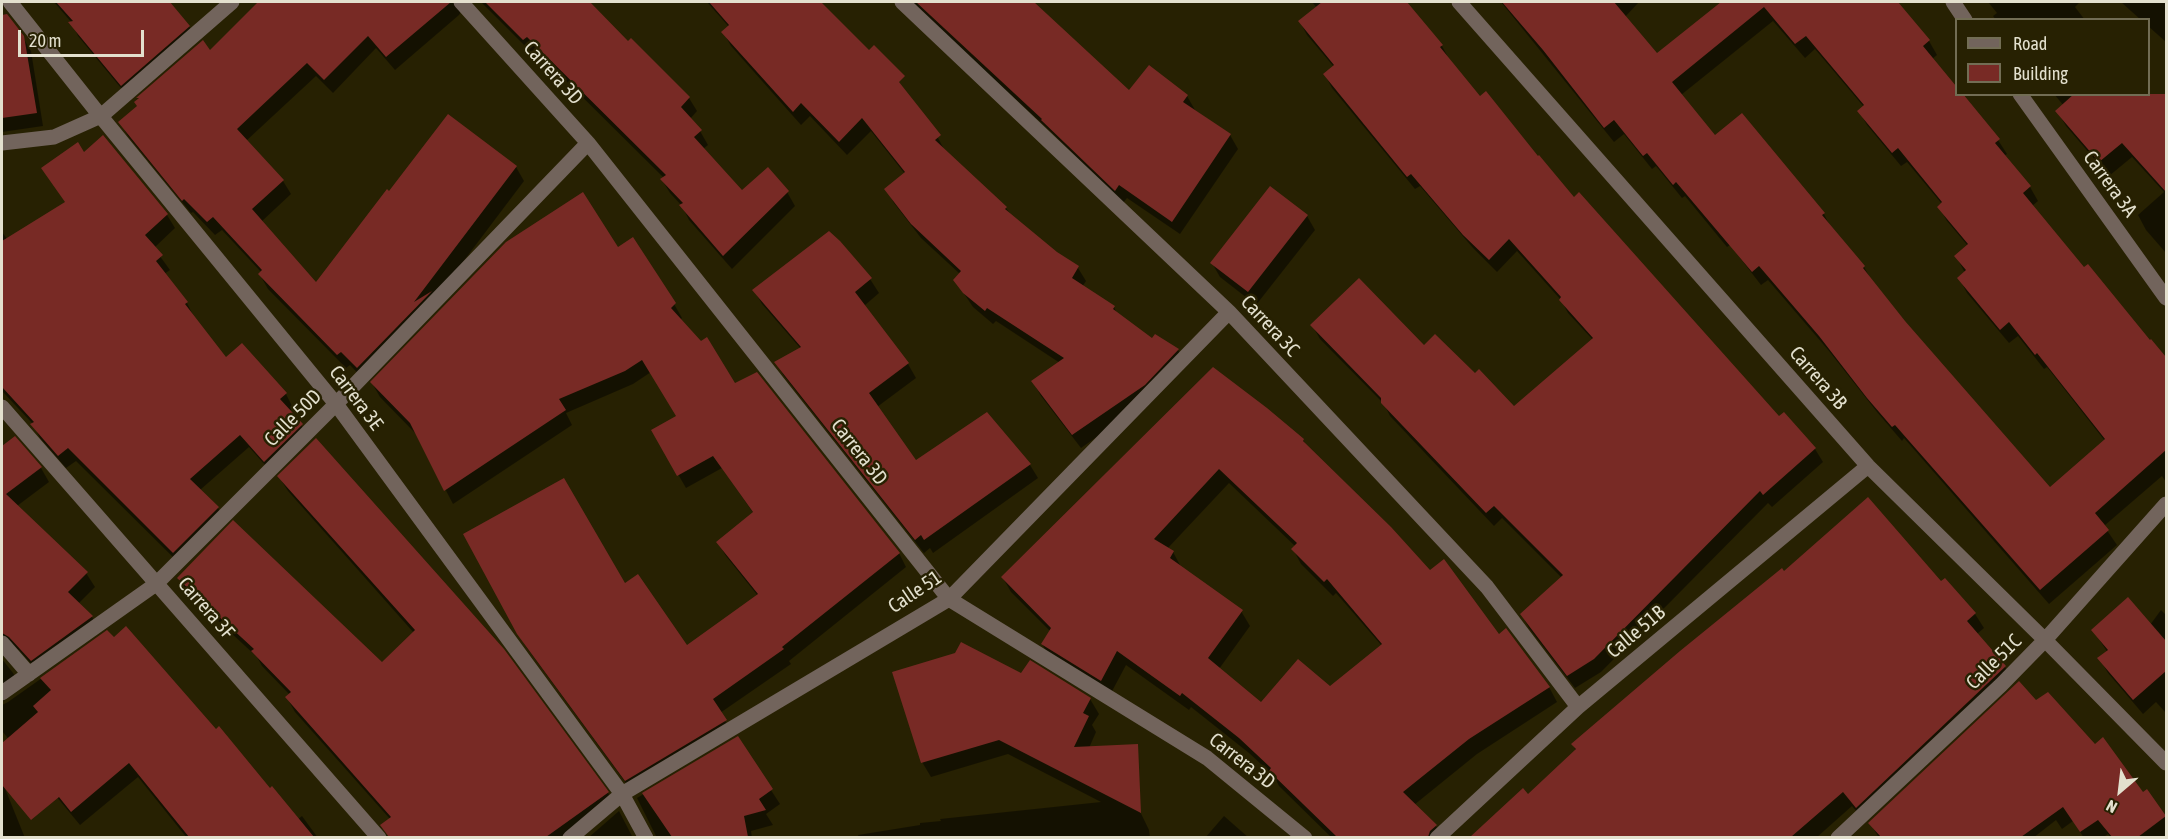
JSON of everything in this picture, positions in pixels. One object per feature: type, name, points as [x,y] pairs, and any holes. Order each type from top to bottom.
[{"type":"street","name":"Carrera 3E","points":[[10,2],[336,404],[622,794],[646,837]]},
{"type":"street","points":[[2,143],[54,137],[101,116],[232,2]]},
{"type":"street","name":"Carrera 3D","points":[[461,2],[588,143],[949,599],[1207,758],[1303,837]]},
{"type":"street","name":"Carrera 3C","points":[[902,2],[1229,312],[1486,587],[1578,707]]},
{"type":"street","name":"Carrera 3B","points":[[1459,2],[1868,466],[2166,763]]},
{"type":"street","points":[[1953,2],[1964,18]]},
{"type":"street","name":"Carrera 3A","points":[[2021,96],[2166,298]]},
{"type":"street","name":"Calle 50D","points":[[2,693],[156,584],[336,404],[588,143]]},
{"type":"street","name":"Calle 51","points":[[570,837],[622,794],[949,599],[1229,312]]},
{"type":"street","name":"Carrera 3F","points":[[2,407],[379,837]]},
{"type":"street","name":"Calle 51B","points":[[1437,837],[1578,707],[1868,466]]},
{"type":"street","name":"Calle 51C","points":[[1846,835],[2045,640],[2166,504]]},
{"type":"street","points":[[2,643],[29,674]]},
{"type":"building","points":[[56,2],[170,2],[190,26],[121,86],[68,22],[73,21]]},
{"type":"building","points":[[258,2],[451,2],[386,57],[368,36],[324,80],[307,63],[237,129],[284,180],[252,209],[316,282],[448,114],[517,166],[414,302],[432,291],[357,368],[341,352],[337,355],[258,274],[262,270],[213,217],[207,222],[184,199],[182,201],[118,122],[137,106],[134,102],[139,98],[136,98],[203,40],[210,50]]},
{"type":"building","points":[[485,2],[590,2],[628,41],[631,38],[690,97],[681,107],[702,130],[694,137],[742,190],[768,167],[789,191],[723,256],[679,205],[683,203],[660,179],[666,175],[527,37],[523,40]]},
{"type":"building","points":[[709,2],[821,2],[869,50],[874,45],[905,76],[899,82],[941,135],[935,140],[1007,207],[1005,209],[1057,252],[1079,266],[1072,278],[1115,306],[1113,309],[1152,338],[1155,334],[1179,349],[1145,385],[1072,435],[1031,381],[1064,358],[987,308],[985,311],[963,293],[953,280],[961,271],[911,224],[884,189],[905,172],[862,118],[839,142],[801,103],[793,112],[721,32],[729,25]]},
{"type":"building","points":[[916,2],[1034,2],[1129,90],[1149,65],[1188,95],[1183,102],[1231,134],[1172,222],[1119,185],[1115,191],[1042,119]]},
{"type":"building","points":[[1322,2],[1407,2],[1443,45],[1440,47],[1480,96],[1486,91],[1574,197],[1579,192],[1779,416],[1784,412],[1816,448],[1763,495],[1760,491],[1594,659],[1567,676],[1520,614],[1563,575],[1494,506],[1486,513],[1381,403],[1381,398],[1310,325],[1359,278],[1424,345],[1435,334],[1475,373],[1479,369],[1514,406],[1593,338],[1559,300],[1561,297],[1509,239],[1489,260],[1463,235],[1411,174],[1407,177],[1323,74],[1334,65],[1298,21]]},
{"type":"building","points":[[1502,2],[1614,2],[1657,53],[1721,2],[1898,2],[1930,40],[1923,46],[1955,85],[1955,96],[1965,96],[2000,139],[1995,143],[2031,186],[2023,193],[2084,267],[2088,264],[2166,357],[2166,450],[2095,513],[2109,530],[2040,590],[1895,425],[1892,427],[1759,266],[1752,272],[1676,182],[1673,185],[1647,153],[1643,156],[1614,120],[1604,128]],"holes":[[[1764,7],[1795,44],[1806,36],[1864,105],[1857,111],[1892,153],[1898,148],[1942,202],[1937,207],[1968,244],[1954,256],[1966,270],[1957,278],[2000,330],[2009,322],[2035,355],[2037,353],[2105,439],[2050,487],[1905,321],[1863,268],[1865,266],[1822,215],[1825,213],[1742,113],[1715,135],[1672,82]]]},
{"type":"building","points":[[7,14],[24,36],[37,113],[2,118],[2,15]]},
{"type":"building","points":[[2166,94],[2166,192],[2122,143],[2099,162],[2055,111],[2072,96]]},
{"type":"building","points":[[103,135],[168,214],[145,235],[163,255],[156,261],[188,302],[185,304],[226,357],[242,343],[287,393],[280,399],[303,424],[264,462],[240,435],[190,479],[219,507],[173,553],[68,448],[58,456],[30,424],[34,422],[2,387],[2,241],[65,202],[41,168],[78,142],[84,152]]},
{"type":"building","points":[[1270,186],[1308,215],[1248,292],[1210,263]]},
{"type":"building","points":[[583,192],[618,247],[633,237],[676,303],[671,308],[701,341],[707,337],[735,383],[757,372],[900,553],[782,647],[784,649],[713,699],[727,720],[625,781],[517,634],[463,534],[564,478],[625,583],[638,574],[687,645],[758,594],[716,542],[753,512],[713,456],[677,476],[651,430],[676,416],[642,360],[625,371],[559,399],[566,410],[444,491],[410,423],[370,382],[506,242]]},
{"type":"building","points":[[829,231],[872,278],[855,292],[909,363],[869,393],[916,460],[987,412],[1031,464],[924,540],[921,535],[915,540],[774,362],[801,347],[752,290]]},
{"type":"building","points":[[1213,367],[1304,439],[1303,441],[1391,527],[1430,570],[1444,559],[1499,634],[1506,628],[1550,687],[1469,739],[1403,792],[1437,825],[1430,831],[1428,837],[1337,837],[1269,771],[1271,768],[1239,738],[1182,693],[1180,696],[1117,651],[1101,681],[1041,644],[1051,628],[1001,577]],"holes":[[[1219,469],[1297,543],[1291,549],[1324,582],[1327,579],[1382,644],[1330,686],[1298,659],[1261,702],[1208,658],[1243,610],[1170,558],[1174,551],[1154,539]]]},
{"type":"building","points":[[15,436],[42,467],[6,494],[88,572],[68,592],[93,616],[31,661],[9,637],[2,633],[2,446]]},
{"type":"building","points":[[316,438],[504,649],[609,792],[546,837],[389,837],[380,825],[391,817],[285,697],[291,692],[251,651],[254,649],[177,578],[233,520],[382,662],[415,630],[277,476]]},
{"type":"building","points":[[1868,497],[1941,581],[1945,578],[1976,613],[1967,621],[2006,666],[1856,808],[1843,792],[1791,837],[1470,837],[1523,788],[1528,794],[1576,749],[1571,744],[1782,568],[1784,571]]},
{"type":"building","points":[[2128,597],[2166,641],[2166,671],[2133,700],[2097,658],[2108,650],[2091,630]]},
{"type":"building","points":[[126,626],[216,729],[219,726],[314,837],[189,837],[129,763],[71,812],[59,797],[31,820],[2,785],[2,743],[38,712],[33,706],[51,690],[40,678],[107,630],[114,637]]},
{"type":"building","points":[[961,642],[1021,673],[1030,660],[1091,698],[1083,713],[1089,716],[1074,747],[1138,744],[1141,813],[999,740],[921,763],[892,672],[955,653]]},
{"type":"building","points":[[2019,681],[2036,700],[2048,692],[2095,744],[2103,737],[2143,792],[2147,789],[2166,816],[2138,837],[2112,837],[2098,820],[2080,832],[2063,807],[2021,837],[1881,837],[1868,823]]},
{"type":"building","points":[[738,736],[773,789],[759,799],[766,810],[744,816],[748,837],[672,837],[642,793]]}]
